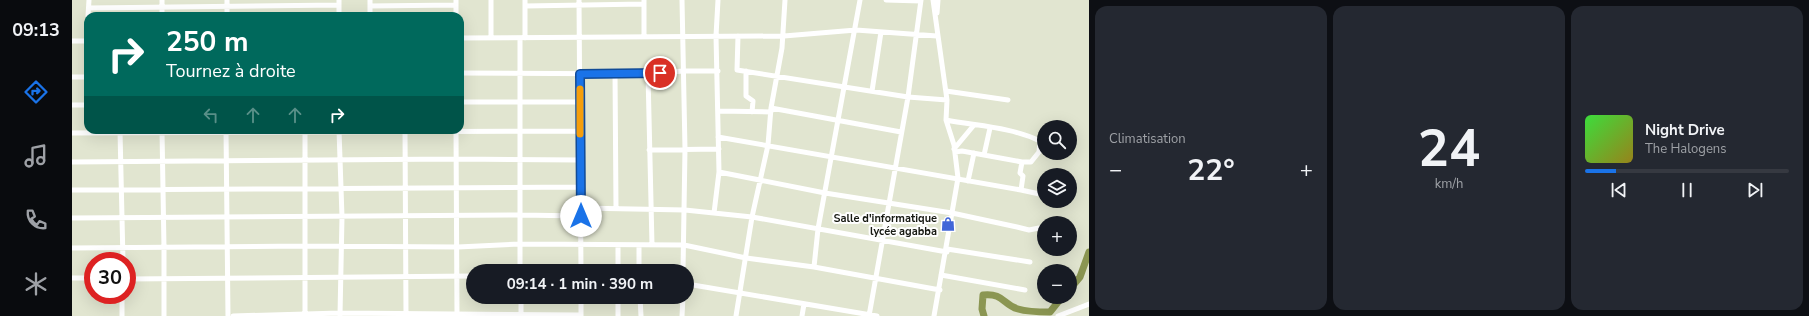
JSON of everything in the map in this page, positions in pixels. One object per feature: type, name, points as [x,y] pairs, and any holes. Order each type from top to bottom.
[{"type":"street","points":[[88,12],[89,0]]},
{"type":"street","points":[[162,0],[162,12]]},
{"type":"street","points":[[227,0],[227,12]]},
{"type":"street","points":[[370,0],[370,12]]},
{"type":"street","points":[[491,0],[491,38]]},
{"type":"street","points":[[520,264],[520,74],[525,0]]},
{"type":"street","points":[[682,0],[685,150],[683,264]]},
{"type":"street","points":[[714,213],[719,172],[718,71],[716,36],[718,0]]},
{"type":"street","points":[[736,316],[752,217],[768,145],[771,110],[784,36],[785,0]]},
{"type":"street","points":[[814,267],[818,229],[843,87],[856,30],[860,0]]},
{"type":"street","points":[[870,315],[908,97],[921,1],[886,0]]},
{"type":"street","points":[[933,0],[947,100],[946,120],[954,151],[958,178],[947,250],[934,316]]},
{"type":"street","points":[[936,19],[938,0]]},
{"type":"street","points":[[370,6],[456,2]]},
{"type":"street","points":[[525,6],[551,2],[644,2],[644,37]]},
{"type":"street","points":[[580,2],[581,264]]},
{"type":"street","points":[[89,8],[227,7],[339,3]]},
{"type":"street","points":[[464,38],[784,36],[856,30],[916,36],[937,36]]},
{"type":"street","points":[[872,91],[881,32]]},
{"type":"street","points":[[738,36],[737,70],[908,97],[947,100]]},
{"type":"street","points":[[72,41],[84,40]]},
{"type":"street","points":[[464,73],[648,74],[683,71],[718,71]]},
{"type":"street","points":[[746,71],[746,96],[753,101],[752,112]]},
{"type":"street","points":[[615,73],[616,208]]},
{"type":"street","points":[[648,74],[652,245]]},
{"type":"street","points":[[72,77],[84,77]]},
{"type":"street","points":[[946,91],[1008,100]]},
{"type":"street","points":[[464,102],[580,102]]},
{"type":"street","points":[[72,105],[84,105]]},
{"type":"street","points":[[718,111],[752,112],[771,110],[838,120],[901,132]]},
{"type":"street","points":[[946,120],[1027,135],[1040,141],[1039,152],[1031,162],[1022,162],[962,151],[954,151]]},
{"type":"street","points":[[954,151],[974,125]]},
{"type":"street","points":[[984,155],[990,128]]},
{"type":"street","points":[[464,130],[580,131]]},
{"type":"street","points":[[72,134],[84,134]]},
{"type":"street","points":[[120,134],[123,252]]},
{"type":"street","points":[[162,134],[164,316]]},
{"type":"street","points":[[226,134],[228,316]]},
{"type":"street","points":[[304,134],[305,315]]},
{"type":"street","points":[[339,134],[342,217],[340,315]]},
{"type":"street","points":[[406,134],[407,315]]},
{"type":"street","points":[[456,134],[458,247],[456,276],[457,315]]},
{"type":"street","points":[[718,137],[958,178],[996,187],[1037,193]]},
{"type":"street","points":[[649,150],[719,149]]},
{"type":"street","points":[[968,180],[974,153]]},
{"type":"street","points":[[72,162],[521,158],[580,160]]},
{"type":"street","points":[[1021,190],[1023,176],[1020,173],[1022,162]]},
{"type":"street","points":[[719,172],[825,193],[952,213],[1017,228],[1029,230],[1037,228]]},
{"type":"street","points":[[72,190],[581,187]]},
{"type":"street","points":[[581,208],[650,208],[752,217],[883,241],[1030,262]]},
{"type":"street","points":[[72,218],[304,216],[406,217],[520,215],[581,216]]},
{"type":"street","points":[[72,248],[227,246],[458,247],[520,244],[684,246],[746,258],[814,267],[940,290]]},
{"type":"street","points":[[618,245],[618,264]]},
{"type":"street","points":[[639,245],[639,264]]},
{"type":"street","points":[[942,275],[1025,290]]},
{"type":"street","points":[[136,279],[306,276],[466,276]]},
{"type":"street","points":[[72,278],[84,278]]},
{"type":"street","points":[[694,285],[877,316]]},
{"type":"street","points":[[122,304],[122,316]]},
{"type":"street","points":[[521,304],[521,315]]},
{"type":"street","points":[[233,316],[581,316],[581,304]]},
{"type":"street","points":[[618,304],[618,316]]},
{"type":"street","points":[[640,304],[641,316]]},
{"type":"street","points":[[682,304],[682,316]]},
{"type":"street","points":[[802,316],[804,304]]},
{"type":"street","points":[[1058,316],[1089,304]]},
{"type":"waterway","points":[[1077,281],[1080,277],[1089,252]]},
{"type":"waterway","points":[[984,316],[982,309],[983,295],[999,297],[1013,307],[1030,311],[1050,312],[1056,304]]},
{"type":"slow traffic","points":[[580,89],[580,134]]},
{"type":"place","name":"Salle d'informatique lycée agabba","points":[[948,224]]},
{"type":"route","points":[[581,216],[580,74],[660,73]]}]
